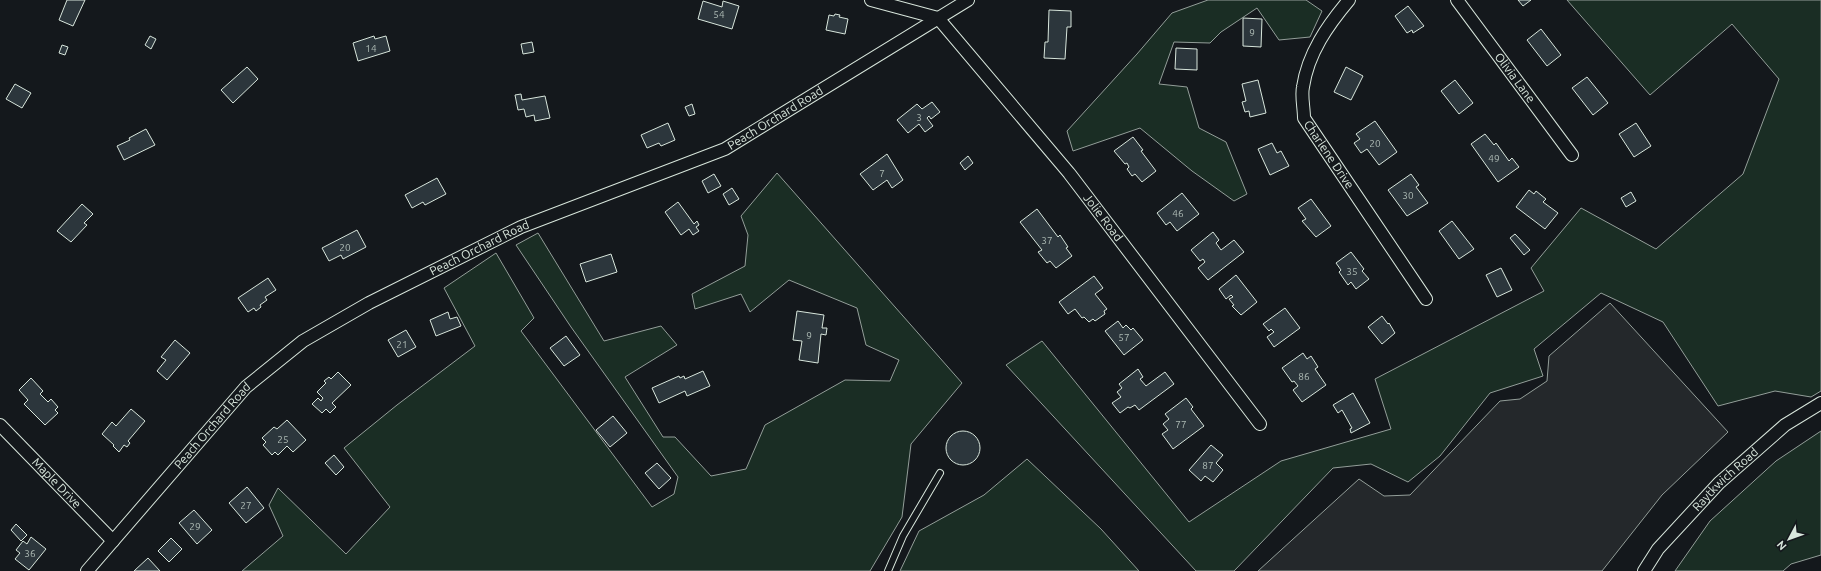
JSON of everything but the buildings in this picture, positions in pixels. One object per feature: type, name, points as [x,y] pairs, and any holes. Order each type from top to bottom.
[{"type":"street","points":[[871,0],[938,18]]},
{"type":"street","name":"Peach Orchard Road","points":[[87,571],[246,387],[303,341],[369,303],[521,227],[725,149],[968,0]]},
{"type":"street","name":"Charlene Drive","points":[[1349,0],[1331,21],[1311,55],[1302,87],[1304,118],[1426,299]]},
{"type":"street","name":"Olivia Lane","points":[[1458,0],[1572,155]]},
{"type":"street","name":"Jolie Road","points":[[938,18],[1069,173],[1260,424]]},
{"type":"street","name":"Raytkwich Road","points":[[1644,571],[1658,550],[1719,483],[1785,425],[1821,403]]},
{"type":"street","name":"Maple Drive","points":[[0,425],[113,541]]},
{"type":"lane","points":[[888,571],[903,536],[940,472]]},
{"type":"green space","points":[[1208,0],[1306,0],[1322,11],[1310,37],[1279,40],[1257,8],[1221,32],[1210,43],[1174,42],[1159,84],[1187,87],[1199,128],[1226,142],[1247,194],[1234,201],[1192,171],[1140,128],[1073,151],[1067,131],[1172,13]]},
{"type":"green space","points":[[1567,0],[1821,0],[1821,391],[1811,397],[1775,391],[1718,406],[1663,322],[1601,293],[1534,349],[1543,376],[1490,393],[1440,456],[1408,482],[1371,464],[1333,468],[1234,571],[1196,571],[1006,365],[1042,341],[1189,522],[1281,461],[1391,429],[1375,379],[1544,291],[1531,268],[1581,208],[1656,249],[1743,174],[1779,79],[1732,24],[1650,95]]},
{"type":"green space","points":[[777,173],[962,383],[911,444],[902,517],[870,571],[242,571],[283,536],[269,505],[278,488],[346,554],[390,507],[344,448],[397,405],[475,346],[444,288],[496,253],[534,318],[521,331],[652,507],[674,494],[678,477],[571,327],[516,245],[538,233],[604,341],[661,326],[677,345],[625,377],[663,437],[675,437],[711,476],[746,469],[765,425],[845,380],[890,381],[899,360],[866,345],[857,308],[789,280],[750,312],[741,294],[695,309],[692,294],[745,266],[748,235],[741,216]]},
{"type":"green space","points":[[1821,431],[1821,555],[1791,564],[1783,571],[1675,571],[1710,521],[1776,461]]},
{"type":"green space","points":[[1027,459],[1101,529],[1139,571],[900,571],[919,531],[984,495]]},
{"type":"shaded area","points":[[1610,303],[1728,432],[1662,495],[1602,571],[1258,571],[1359,479],[1384,496],[1410,495],[1500,401],[1520,399],[1547,381],[1549,356]]}]
